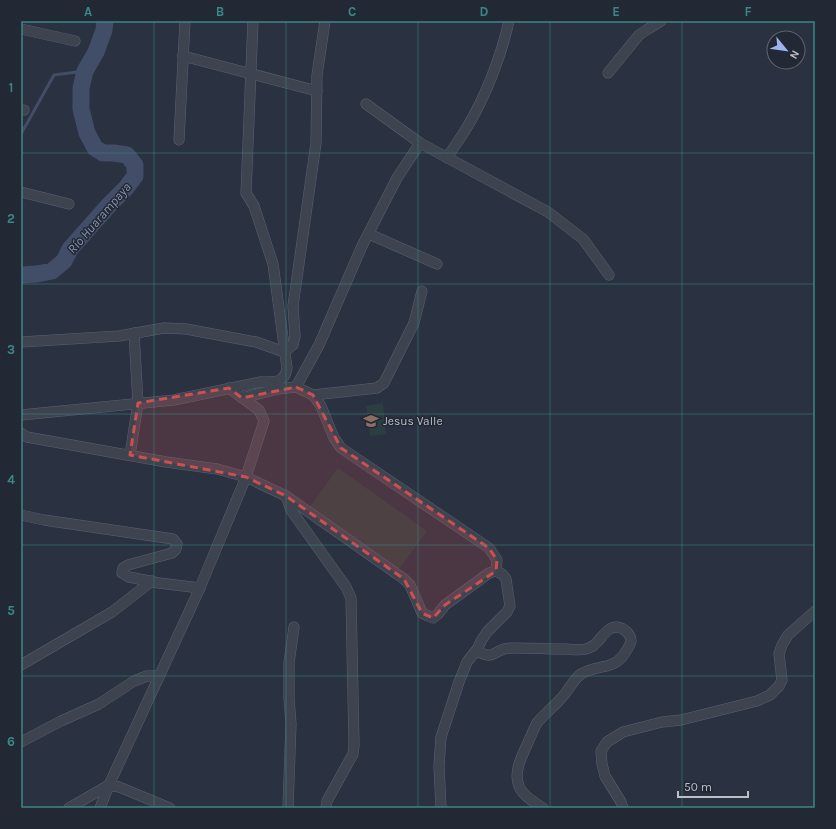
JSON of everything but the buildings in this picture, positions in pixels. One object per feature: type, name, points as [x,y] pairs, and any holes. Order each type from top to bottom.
[{"type":"street","points":[[178,140],[185,21]]},
{"type":"street","points":[[21,415],[174,400],[260,382],[281,380],[286,374],[272,264],[254,206],[246,193],[253,21]]},
{"type":"street","points":[[284,352],[293,345],[295,336],[293,306],[316,143],[317,75],[325,21]]},
{"type":"street","points":[[447,158],[466,129],[478,106],[499,58],[509,21]]},
{"type":"street","points":[[608,73],[639,35],[661,21]]},
{"type":"street","points":[[21,29],[75,41]]},
{"type":"street","points":[[183,56],[317,91]]},
{"type":"street","points":[[366,104],[420,143],[548,212],[583,239],[609,275]]},
{"type":"street","points":[[296,387],[319,345],[362,246],[398,178],[420,143]]},
{"type":"street","points":[[21,192],[70,204]]},
{"type":"street","points":[[369,234],[437,264]]},
{"type":"street","points":[[313,395],[377,388],[384,383],[414,323],[422,291]]},
{"type":"street","points":[[21,342],[119,336],[164,328],[186,329],[256,342],[284,352]]},
{"type":"street","points":[[130,456],[138,403],[134,333]]},
{"type":"street","points":[[242,398],[278,389],[296,387],[313,395],[321,406],[334,438],[341,448],[489,548],[497,560],[496,571]]},
{"type":"street","points":[[100,808],[109,785],[200,588],[246,477],[264,421],[259,410],[229,388]]},
{"type":"street","points":[[21,433],[27,437],[217,470],[246,477],[286,496],[404,579],[410,585],[422,613],[434,618],[445,605],[489,573],[496,571],[502,574],[506,579],[510,606],[507,612],[480,641],[478,648],[467,662],[441,737],[439,766],[440,808]]},
{"type":"street","points":[[286,496],[291,510],[346,587],[350,598],[353,754],[327,801],[326,808]]},
{"type":"street","points":[[21,515],[44,520],[173,539],[177,544],[176,549],[172,553],[128,565],[123,568],[122,574],[152,582],[200,588]]},
{"type":"street","points":[[21,665],[112,612],[152,582]]},
{"type":"street","points":[[623,808],[605,776],[602,764],[601,751],[607,742],[622,732],[662,722],[681,720],[757,701],[770,695],[779,686],[782,680],[780,654],[782,645],[788,636],[815,611]]},
{"type":"street","points":[[288,808],[291,724],[289,663],[294,627]]},
{"type":"street","points":[[478,648],[479,652],[491,656],[505,649],[514,648],[580,650],[588,649],[594,645],[608,630],[616,627],[624,629],[629,634],[631,641],[622,657],[616,662],[607,666],[587,670],[580,674],[559,701],[547,711],[536,724],[520,761],[517,774],[518,784],[522,792],[543,808]]},
{"type":"street","points":[[21,742],[61,720],[99,704],[134,681],[147,676],[159,676]]},
{"type":"street","points":[[69,808],[109,785],[119,787],[170,808]]},
{"type":"highlighted area","points":[[296,387],[313,395],[341,448],[489,548],[497,560],[496,571],[445,605],[433,618],[422,613],[404,579],[286,496],[246,477],[130,455],[138,403],[229,388],[242,398]]},
{"type":"shaded area","points":[[383,403],[386,434],[370,436],[366,406]]},
{"type":"shaded area","points":[[338,468],[427,531],[393,577],[304,515]]},
{"type":"waterway","name":"Río Huarampaya","points":[[21,275],[52,271],[64,261],[70,249],[126,188],[135,176],[135,165],[127,155],[103,153],[95,148],[87,133],[81,109],[81,88],[85,71],[96,52],[104,30],[105,21]]},
{"type":"waterway","points":[[21,134],[54,75],[85,71]]},
{"type":"place","name":"Jesus Valle","points":[[371,421]]}]
